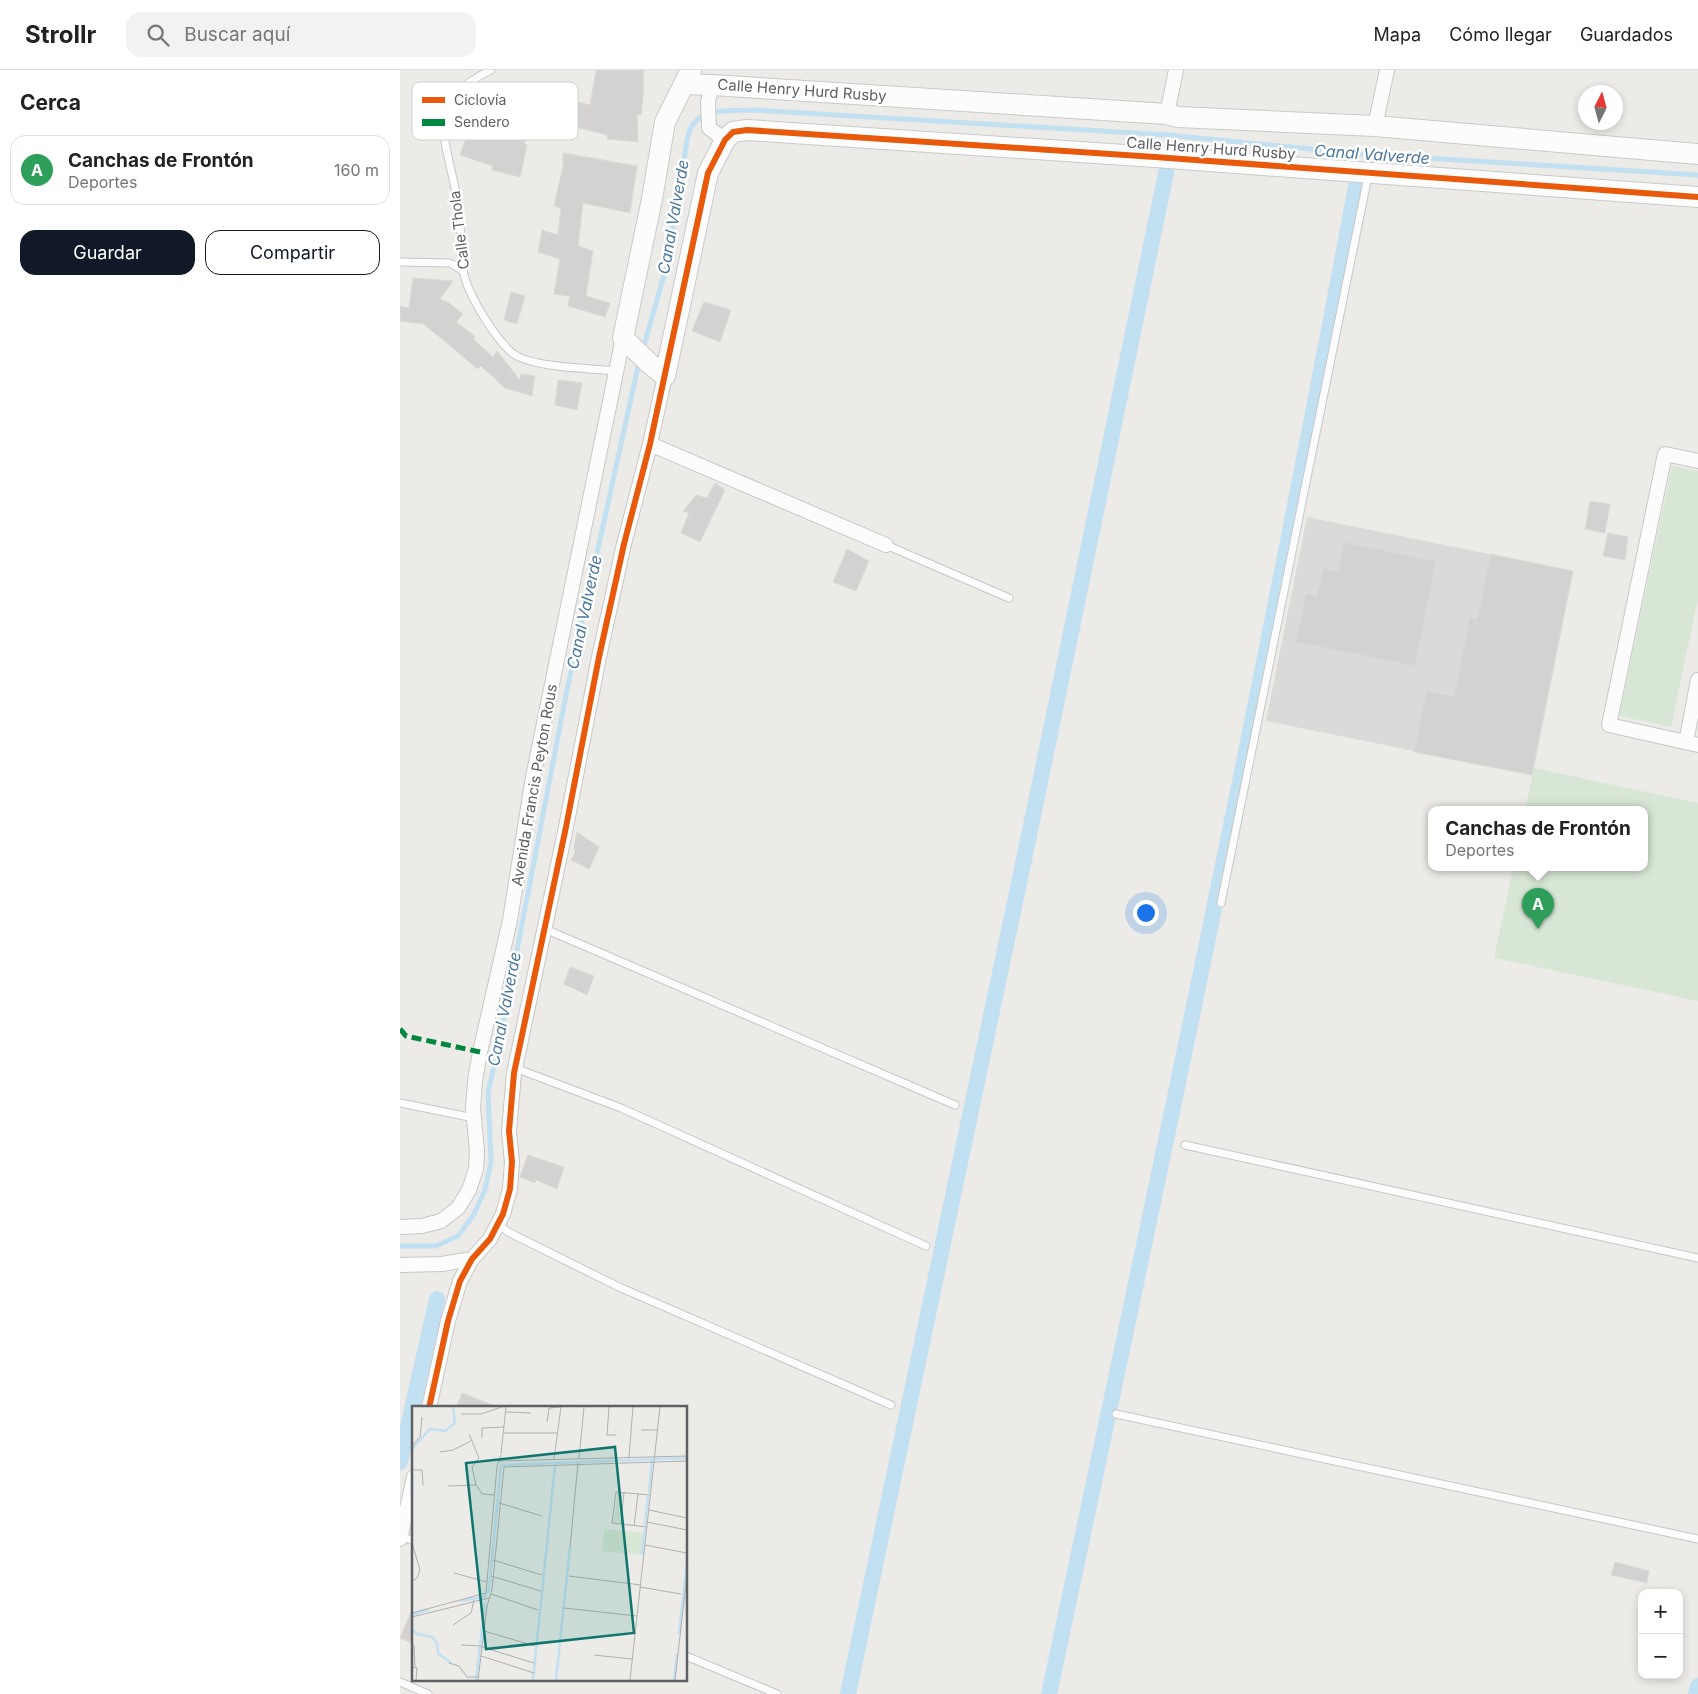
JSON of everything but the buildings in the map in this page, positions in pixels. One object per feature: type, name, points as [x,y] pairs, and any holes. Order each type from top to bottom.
[{"type":"street","points":[[1167,114],[1176,70]]},
{"type":"street","points":[[1375,126],[1387,70]]},
{"type":"street","points":[[657,370],[628,342],[665,122],[688,77]]},
{"type":"street","name":"Calle Henry Hurd Rusby","points":[[688,77],[710,86],[1167,114],[1178,117],[1375,126],[1698,154]]},
{"type":"street","points":[[429,1406],[448,1321],[460,1281],[472,1259],[490,1239],[503,1214],[510,1189],[512,1162],[509,1131],[515,1068],[545,929],[599,657],[624,544],[650,444],[657,370],[708,173],[725,140],[709,128],[710,86]]},
{"type":"street","name":"Calle Henry Hurd Rusby","points":[[725,140],[733,132],[747,130],[1155,157],[1698,197]]},
{"type":"street","name":"Avenida Francis Peyton Rous","points":[[400,1227],[422,1226],[441,1221],[458,1208],[469,1190],[476,1169],[475,1081],[480,1052],[510,920],[533,777],[615,371],[628,342]]},
{"type":"street","points":[[650,444],[886,545]]},
{"type":"street","points":[[1698,461],[1665,454],[1609,725],[1692,743],[1698,680]]},
{"type":"street","points":[[400,1266],[442,1264],[472,1259]]},
{"type":"street","points":[[400,1537],[412,1485]]},
{"type":"lane","name":"Calle Thola","points":[[471,82],[491,70]]},
{"type":"lane","name":"Calle Thola","points":[[446,140],[456,196],[463,271],[478,308],[512,353],[529,361],[615,371]]},
{"type":"lane","points":[[1220,903],[1369,173]]},
{"type":"lane","points":[[400,262],[450,263],[463,271]]},
{"type":"lane","points":[[886,545],[1009,598]]},
{"type":"lane","points":[[545,929],[956,1105]]},
{"type":"lane","points":[[515,1068],[620,1108],[926,1246]]},
{"type":"lane","points":[[400,1103],[474,1118]]},
{"type":"lane","points":[[1186,1145],[1698,1258]]},
{"type":"lane","points":[[498,1224],[508,1232],[619,1287],[891,1405]]},
{"type":"lane","points":[[1116,1414],[1698,1539]]},
{"type":"lane","points":[[688,1657],[777,1694]]},
{"type":"lane","points":[[400,1682],[428,1694]]},
{"type":"shaded area","points":[[1307,517],[1573,571],[1532,775],[1266,721]]},
{"type":"green space","points":[[1672,466],[1698,471],[1698,599],[1671,727],[1619,716]]},
{"type":"green space","points":[[1534,768],[1698,803],[1698,1001],[1494,958],[1512,871],[1648,871],[1648,806],[1526,806]]},
{"type":"waterway","name":"Canal Valverde","points":[[643,349],[666,268],[689,131],[697,120],[720,111],[754,110],[1167,135],[1362,154],[1698,175]]},
{"type":"waterway","points":[[848,1694],[1166,173]]},
{"type":"waterway","points":[[1049,1694],[1169,1128],[1284,560],[1357,181]]},
{"type":"waterway","name":"Canal Valverde","points":[[400,1246],[436,1246],[458,1236],[473,1216],[485,1190],[491,1162],[488,1092],[497,1054],[567,690],[639,362]]},
{"type":"waterway","points":[[413,1406],[437,1299]]},
{"type":"waterway","points":[[400,1462],[412,1409]]},
{"type":"waterway","points":[[1696,1694],[1698,1686]]},
{"type":"marked path","points":[[400,1029],[406,1036],[480,1052]]},
{"type":"cycle path","points":[[429,1406],[448,1321],[460,1281],[472,1259],[490,1239],[503,1214],[510,1189],[512,1162],[509,1131],[514,1073],[566,827],[599,657],[624,544],[650,444],[708,173],[725,140],[733,132],[747,130],[1155,157],[1698,197]]},
{"type":"place","name":"Canchas de Frontón","points":[[1538,929]]}]
